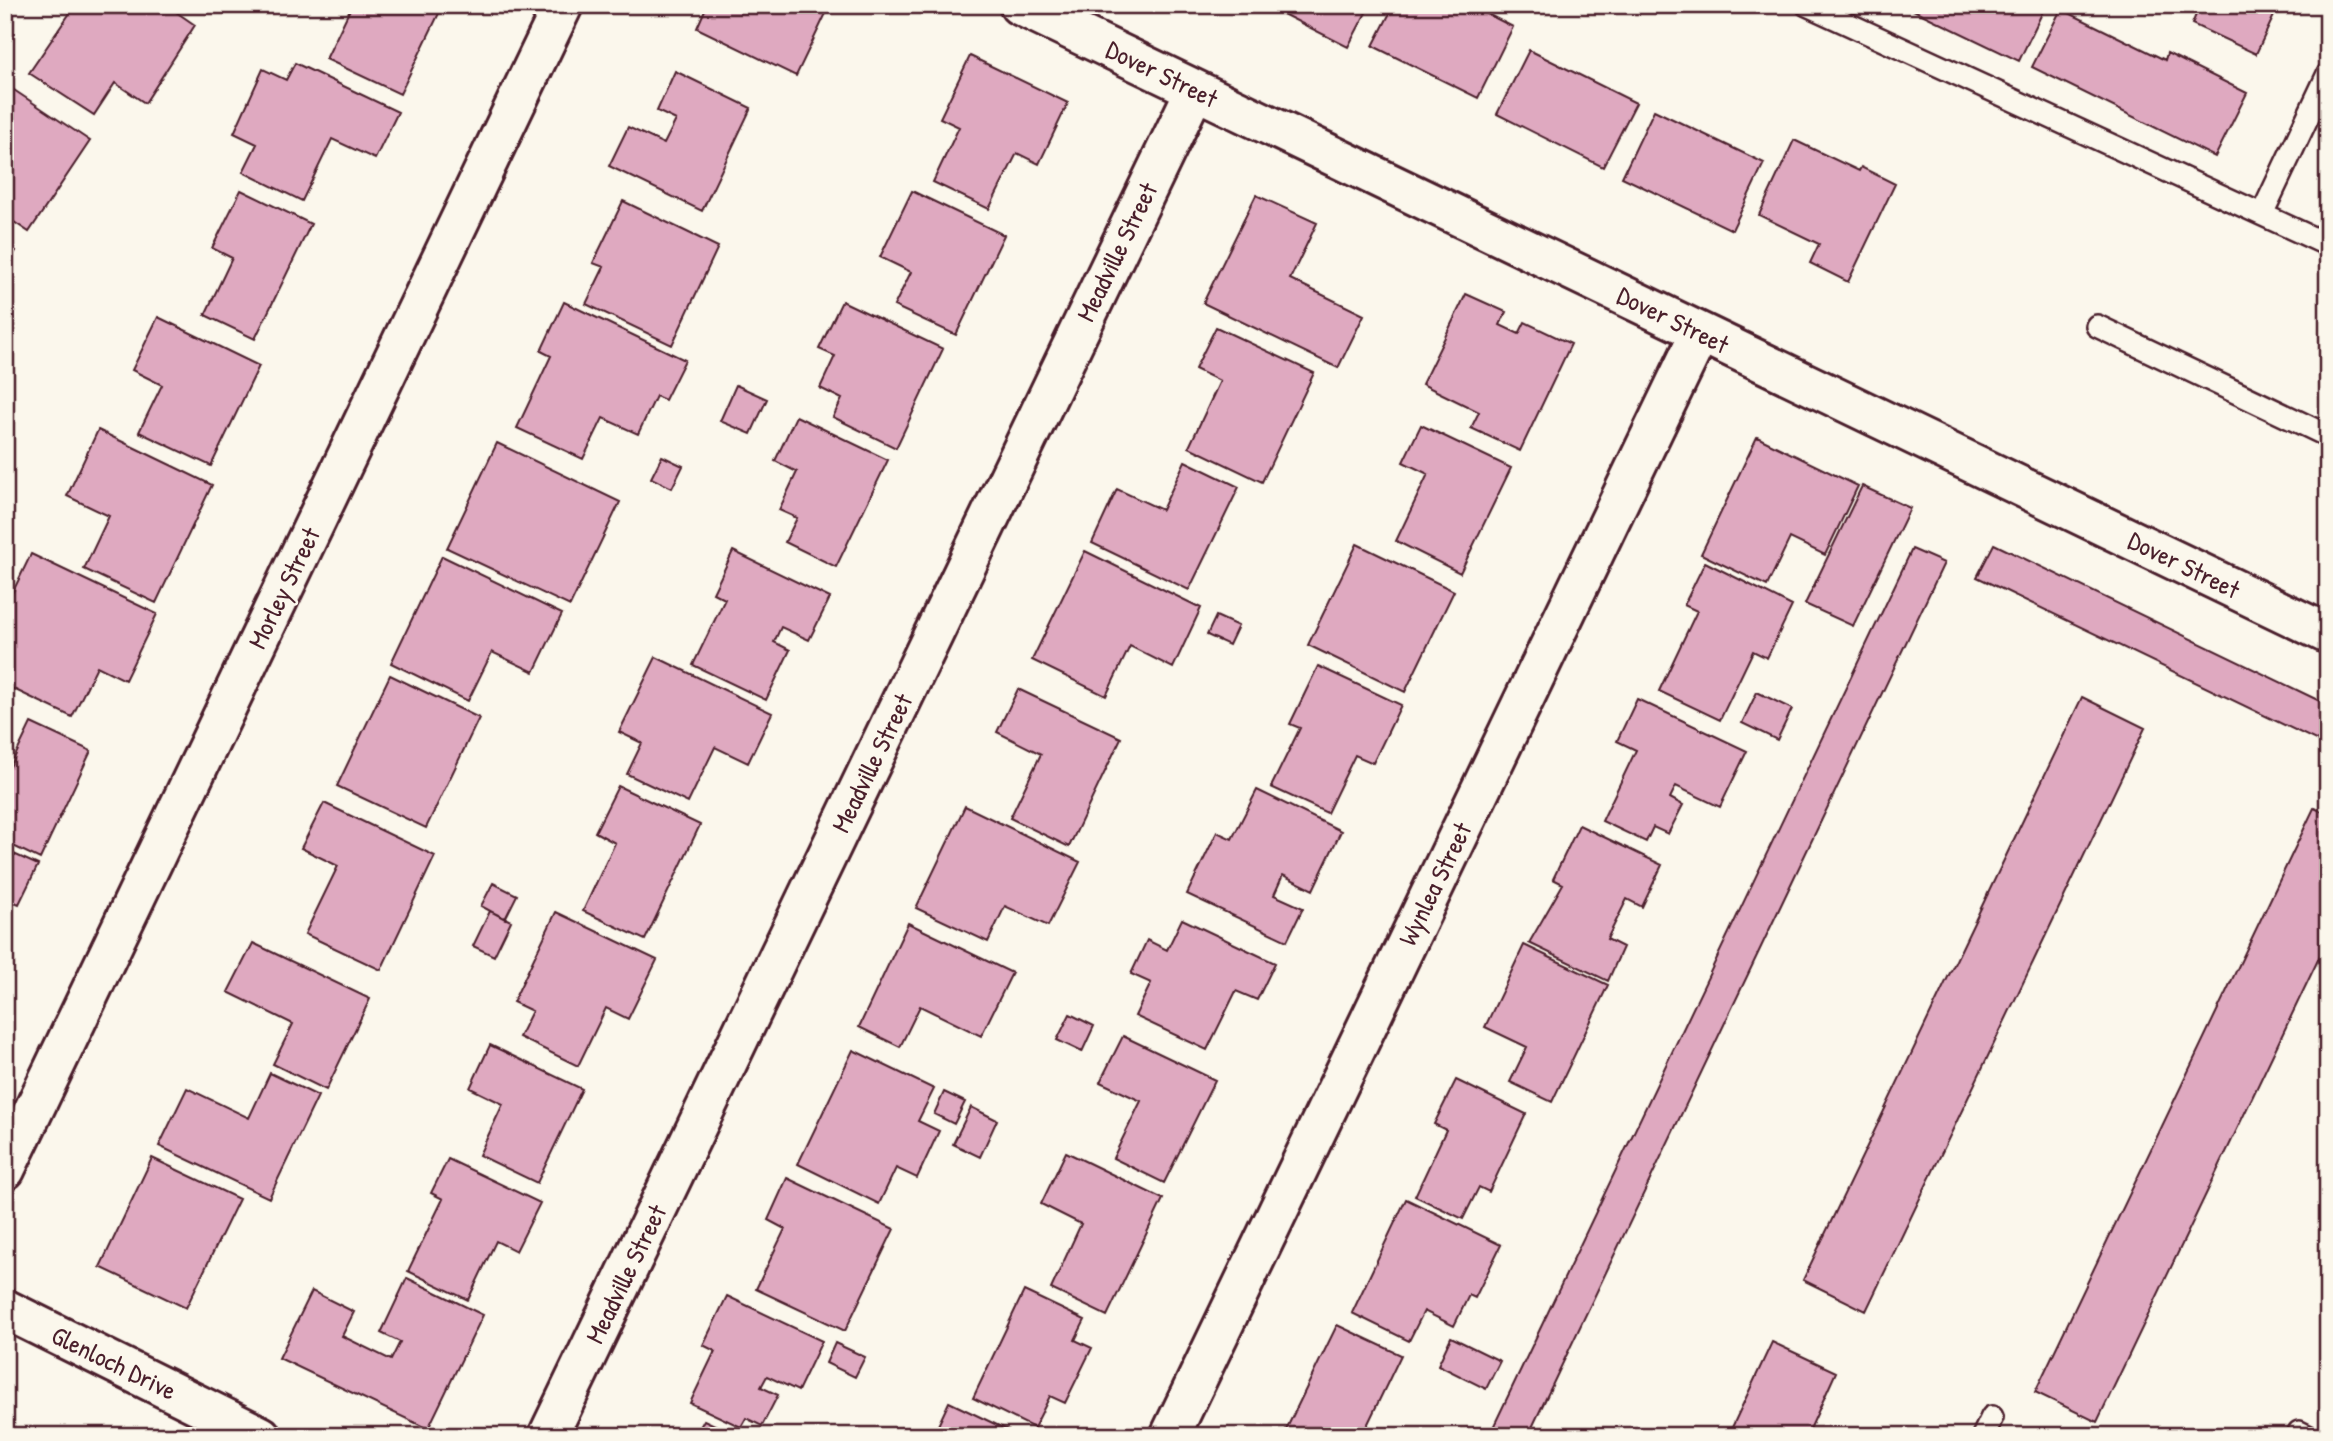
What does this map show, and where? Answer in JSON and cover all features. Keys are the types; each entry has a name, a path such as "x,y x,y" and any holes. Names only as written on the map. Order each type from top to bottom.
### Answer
{"street":[{"name":"Morley Street","path":"5,1170 563,5"},
{"name":"Dover Street","path":"1019,5 2328,634"},
{"name":"Meadville Street","path":"548,1436 1195,90"},
{"name":"Wynlea Street","path":"1170,1436 1700,333"},
{"name":"Glenloch Drive","path":"5,1309 261,1436"}],"lane":[{"path":"1807,5 2328,245"},
{"path":"2262,214 2328,74"},
{"path":"2097,326 2328,436"}],"building":[{"path":"65,5 166,5 195,25 145,103 115,83 94,115 29,73 72,10"},
{"path":"352,5 443,5 400,94 326,59"},
{"path":"707,5 830,5 796,76 697,28"},
{"path":"1280,5 1370,5 1348,47 1277,11"},
{"path":"1394,5 1470,5 1513,27 1478,98 1373,46"},
{"path":"1903,5 2046,5 2019,61"},
{"path":"2200,5 2279,5 2256,54 2192,24"},
{"path":"2061,9 2165,60 2167,53 2247,93 2215,157 2032,67"},
{"path":"1529,50 1636,103 1603,167 1497,114"},
{"path":"970,56 1068,103 1039,164 1017,153 989,209 933,182 959,127 940,118"},
{"path":"295,63 398,112 375,159 332,139 302,201 243,172 257,144 234,133 263,69 286,80"},
{"path":"675,71 751,108 702,211 609,166 628,127 664,144 676,120 657,111"},
{"path":"5,84 90,141 29,232 5,216"},
{"path":"1654,110 1764,163 1732,230 1622,177"},
{"path":"1794,140 1859,171 1861,167 1895,184 1848,282 1810,263 1819,244 1759,215"},
{"path":"241,190 311,224 255,339 205,315 232,258 212,248"},
{"path":"912,191 1004,235 956,335 894,306 911,272 880,257"},
{"path":"1256,195 1317,223 1290,279 1364,315 1338,368 1203,303"},
{"path":"623,201 718,247 672,345 586,304 604,267 593,263"},
{"path":"5,243 16,251 5,266"},
{"path":"1466,294 1506,312 1500,325 1519,334 1525,322 1571,344 1520,451 1471,428 1479,412 1422,384"},
{"path":"842,301 943,349 896,448 833,417 842,399 820,388 835,356 819,349"},
{"path":"564,302 685,360 665,400 656,396 638,434 603,418 583,459 517,428 551,356 541,351"},
{"path":"158,317 259,366 211,466 139,432 162,385 132,370"},
{"path":"1216,327 1314,373 1262,482 1189,447 1220,381 1195,369"},
{"path":"736,385 767,399 751,434 720,421"},
{"path":"796,416 888,460 836,567 785,542 797,518 779,510 797,472 775,461"},
{"path":"1421,425 1511,468 1460,573 1396,541 1428,474 1403,462"},
{"path":"98,430 212,485 156,603 84,569 109,516 67,496"},
{"path":"1757,437 1858,486 1825,555 1790,538 1767,586 1701,554"},
{"path":"497,443 620,502 570,606 447,548"},
{"path":"662,456 683,466 672,488 651,478"},
{"path":"1185,461 1239,487 1189,590 1092,543 1117,489 1162,510"},
{"path":"1862,486 1910,508 1853,626 1805,604"},
{"path":"1357,544 1454,591 1405,692 1308,645"},
{"path":"1994,544 2328,705 2328,746 1977,577"},
{"path":"1912,549 1944,563 1528,1436 1489,1436"},
{"path":"733,551 830,598 809,640 781,627 774,642 790,650 766,700 693,665 725,599 713,593"},
{"path":"1085,551 1201,608 1173,668 1130,646 1106,696 1032,660"},
{"path":"31,554 157,614 125,680 97,666 72,717 5,685 5,608"},
{"path":"442,556 562,614 534,672 492,652 468,701 391,663"},
{"path":"1705,562 1792,606 1767,658 1753,651 1720,720 1659,691 1697,611 1684,605"},
{"path":"1216,616 1238,626 1229,645 1207,635"},
{"path":"656,657 772,713 748,763 715,747 688,803 627,774 642,743 619,732"},
{"path":"1318,666 1401,705 1373,763 1355,755 1327,813 1271,787 1300,728 1290,724"},
{"path":"390,675 479,718 426,828 337,786"},
{"path":"1018,689 1121,738 1069,847 1010,818 1041,754 997,732"},
{"path":"1757,692 1792,709 1777,740 1742,723"},
{"path":"2082,697 2145,728 1866,1311 1803,1280"},
{"path":"1637,699 1747,751 1720,807 1676,786 1670,798 1683,805 1668,834 1653,827 1646,842 1602,821 1636,750 1617,741"},
{"path":"31,723 91,751 40,859 5,842 5,777"},
{"path":"618,786 700,825 645,940 583,911 615,843 595,832"},
{"path":"1257,790 1341,831 1313,890 1283,875 1274,895 1303,908 1287,941 1187,894 1217,832 1232,839"},
{"path":"324,803 435,856 381,970 305,934 338,866 301,848"},
{"path":"965,806 1080,862 1048,926 1005,906 988,942 916,908"},
{"path":"2314,808 2328,814 2328,939 2097,1422 2035,1392"},
{"path":"1579,825 1662,865 1642,907 1627,899 1607,939 1623,947 1608,981 1529,943 1563,884 1553,879"},
{"path":"5,850 38,865 19,904 12,901 5,914"},
{"path":"493,883 517,895 505,919 481,906"},
{"path":"490,911 511,921 494,956 473,946"},
{"path":"556,912 657,960 628,1019 606,1008 578,1066 519,1037 532,1011 513,1002"},
{"path":"1182,919 1275,963 1257,1000 1236,991 1207,1050 1135,1016 1151,983 1131,974 1147,940 1167,950"},
{"path":"908,923 1012,973 981,1036 920,1006 900,1047 859,1027"},
{"path":"253,943 370,999 326,1090 273,1064 293,1024 228,992"},
{"path":"1524,945 1608,985 1552,1102 1510,1082 1527,1047 1485,1027"},
{"path":"1070,1014 1094,1026 1082,1052 1057,1040"},
{"path":"1123,1036 1215,1080 1164,1183 1113,1158 1141,1101 1100,1082"},
{"path":"490,1045 582,1089 537,1183 479,1155 503,1104 470,1088"},
{"path":"853,1050 934,1089 918,1121 939,1131 917,1178 896,1168 879,1204 798,1164"},
{"path":"270,1073 318,1096 269,1198 159,1146 187,1088 249,1118"},
{"path":"1456,1080 1526,1114 1489,1192 1479,1187 1463,1219 1415,1196 1446,1130 1434,1124"},
{"path":"944,1092 965,1102 954,1124 934,1114"},
{"path":"971,1107 997,1120 980,1157 953,1144"},
{"path":"1066,1152 1163,1199 1107,1316 1051,1289 1081,1224 1041,1204"},
{"path":"152,1158 239,1199 186,1308 100,1267"},
{"path":"448,1159 540,1203 516,1251 496,1241 468,1300 408,1271 443,1199 431,1193"},
{"path":"787,1178 894,1229 845,1331 756,1289 785,1229 768,1220"},
{"path":"1406,1199 1501,1245 1475,1298 1469,1295 1454,1326 1424,1311 1409,1341 1352,1313"},
{"path":"407,1278 483,1315 428,1429 279,1358 312,1291 354,1312 342,1336 391,1360 400,1342 381,1333"},
{"path":"1024,1291 1085,1320 1075,1340 1092,1348 1065,1403 1050,1396 1034,1428 973,1398"},
{"path":"727,1296 822,1341 798,1391 767,1376 761,1387 778,1395 762,1426 746,1418 741,1427 690,1403 715,1351 703,1345"},
{"path":"1337,1325 1401,1355 1362,1436 1283,1436"},
{"path":"1451,1337 1500,1361 1486,1389 1438,1365"},
{"path":"1772,1342 1836,1372 1807,1436 1728,1436"},
{"path":"835,1343 865,1357 855,1377 826,1363"},
{"path":"949,1402 1020,1436 933,1436"},
{"path":"704,1420 734,1434 733,1436 695,1436"}]}
